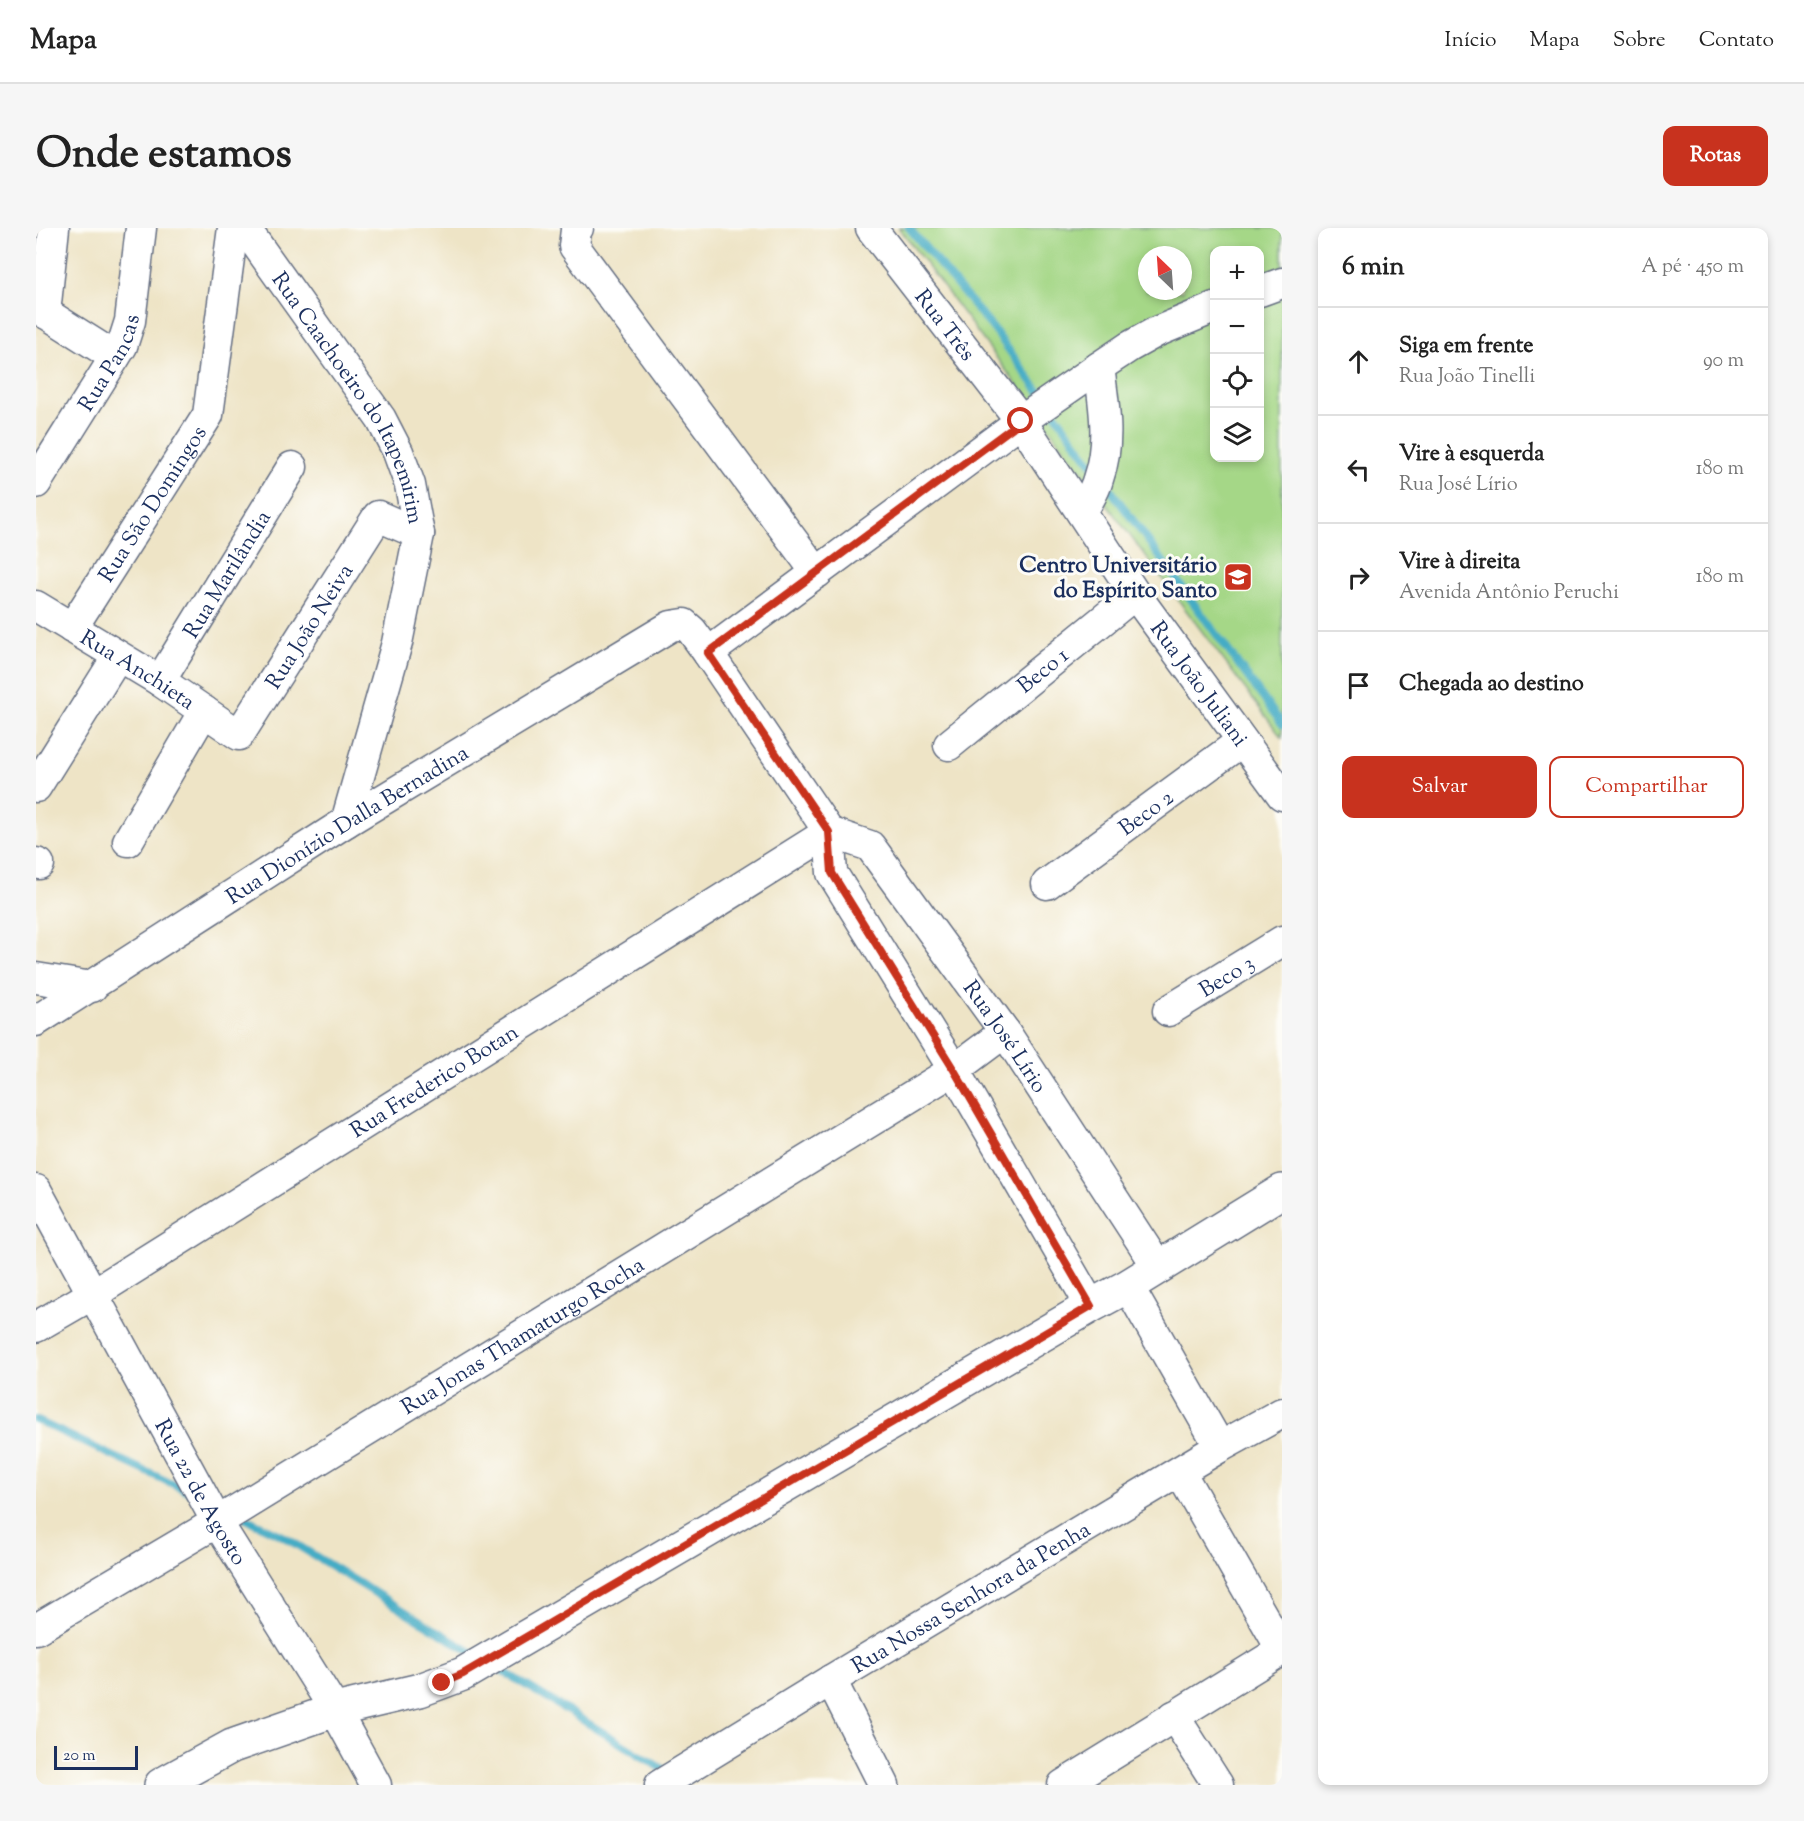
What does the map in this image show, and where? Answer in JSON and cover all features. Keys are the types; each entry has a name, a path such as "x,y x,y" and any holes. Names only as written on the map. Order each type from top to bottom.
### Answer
{"main road":[{"path":"161,1785 232,1746 335,1710 420,1690 463,1674 1128,1286 1282,1191"}],"street":[{"path":"54,228 40,310 115,357"},
{"name":"Rua Pancas","path":"36,483 122,346 130,321 141,228"},
{"name":"Rua São Domingos","path":"72,628 208,415 233,228"},
{"name":"Rua Caachoeiro do Itapemirim","path":"245,228 381,419 398,452 410,485 419,534 397,644 346,822"},
{"name":"Rua Três","path":"871,228 1021,421"},
{"path":"577,229 574,246 817,573"},
{"path":"1264,290 1282,283"},
{"path":"1091,1306 954,1070 832,873 829,832 708,653 1021,421 1099,367 1156,332 1210,310"},
{"path":"1082,513 1098,482 1106,446 1105,412 1099,367"},
{"name":"Rua João Juliani","path":"1021,421 1135,594 1282,795"},
{"name":"Rua Marilândia","path":"160,681 292,467"},
{"name":"Rua João Neiva","path":"239,735 378,516 419,534"},
{"name":"Beco 1","path":"949,745 1135,594"},
{"name":"Rua Anchieta","path":"36,606 160,681 239,735"},
{"name":"Rua Dionízio Dalla Bernadina","path":"36,1021 346,822 671,626 684,624 708,653"},
{"path":"36,787 118,656"},
{"path":"128,841 204,711"},
{"name":"Beco 2","path":"1047,884 1242,741"},
{"name":"Rua José Lírio","path":"829,832 870,846 1005,1032 1158,1267"},
{"name":"Rua Frederico Botan","path":"36,1327 93,1294 829,832"},
{"name":"Beco 3","path":"1168,1011 1282,941"},
{"path":"36,978 92,987"},
{"name":"Rua Jonas Thamaturgo Rocha","path":"36,1629 217,1522 954,1070 1005,1032"},
{"name":"Rua 22 de Agosto","path":"36,1190 217,1522 335,1710 376,1785"},
{"path":"1128,1286 1220,1447"},
{"name":"Rua Nossa Senhora da Penha","path":"660,1785 1220,1447 1282,1413"},
{"path":"1063,1785 1282,1650 1180,1472"},
{"path":"831,1680 884,1785"},
{"path":"1174,1716 1218,1785"}],"green space":[{"path":"899,228 1282,228 1282,738"}],"waterway":[{"path":"909,228 995,331 1094,467"},
{"path":"1105,482 1282,724"},
{"path":"36,1420 190,1492"},
{"path":"240,1516 281,1535 479,1657"},
{"path":"493,1665 669,1773"}],"place":[{"name":"Centro Universitário do Espírito Santo","path":"1238,577"}],"route":[{"path":"442,1683 463,1674 1091,1306 954,1070 832,873 829,832 708,653 1021,421"}]}
